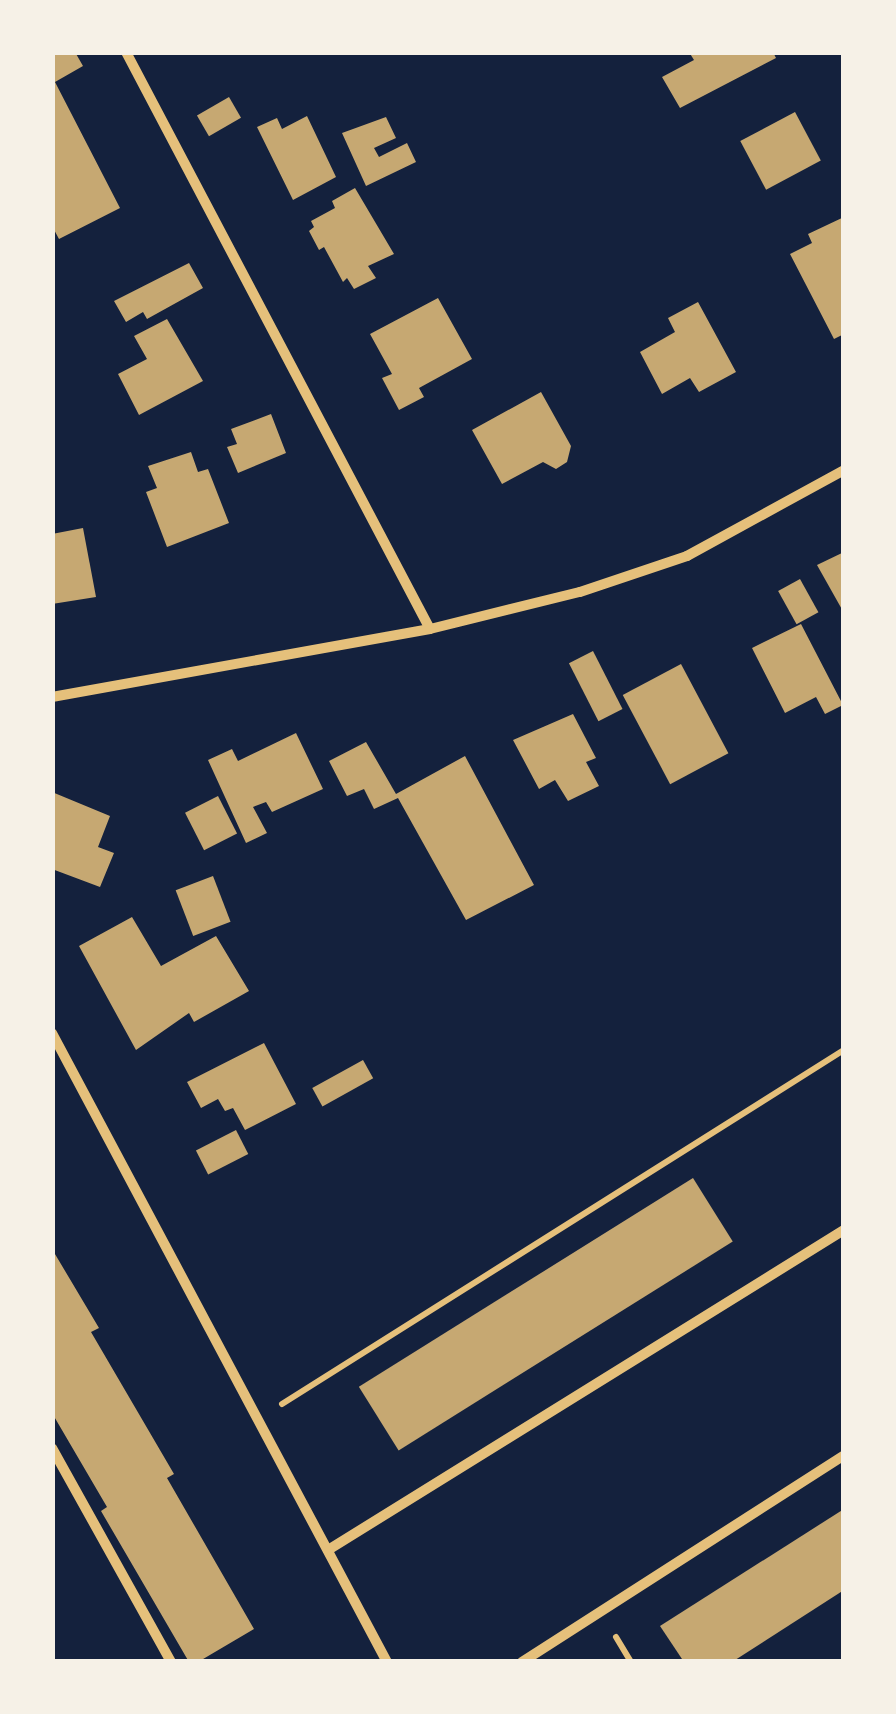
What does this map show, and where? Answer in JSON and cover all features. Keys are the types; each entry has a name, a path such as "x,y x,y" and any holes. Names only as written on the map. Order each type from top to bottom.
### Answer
{"street":[{"path":"126,52 430,629"},
{"path":"52,697 430,629 580,592 687,556 844,470"},
{"path":"52,1033 387,1662"},
{"path":"328,1550 844,1230"},
{"path":"52,1448 171,1662"},
{"path":"522,1662 844,1455"}],"path":[{"path":"260,1418 844,1050"}],"building":[{"path":"52,52 75,52 83,66 55,82 120,208 59,239 52,226"},
{"path":"689,52 773,52 776,58 680,108 662,77 694,60"},
{"path":"229,97 241,118 209,136 197,116"},
{"path":"795,112 821,161 766,190 740,141"},
{"path":"307,116 336,177 293,200 257,127 277,118 282,129"},
{"path":"386,117 396,138 374,148 379,157 407,143 416,162 366,186 342,133"},
{"path":"355,188 394,254 368,266 376,278 354,289 347,278 343,282 324,247 319,250 309,231 314,227 311,221 335,208 332,201"},
{"path":"844,217 844,334 834,339 790,254 812,243 808,234"},
{"path":"189,263 203,288 147,319 143,312 126,322 114,301"},
{"path":"438,298 472,359 419,388 424,397 399,410 382,378 392,374 370,334"},
{"path":"698,302 736,372 699,392 690,378 662,394 640,352 675,332 668,318"},
{"path":"167,319 203,381 139,415 118,374 147,359 134,336"},
{"path":"541,392 571,446 567,462 556,469 543,462 502,484 472,430"},
{"path":"271,414 286,453 238,473 227,447 237,444 231,429"},
{"path":"191,452 198,472 208,469 229,523 167,547 146,492 157,488 148,466"},
{"path":"83,528 96,597 52,604 52,534"},
{"path":"844,552 844,613 817,565"},
{"path":"800,579 818,612 797,624 778,591"},
{"path":"801,624 843,705 825,714 816,697 785,713 752,648"},
{"path":"593,651 623,709 598,721 569,663"},
{"path":"681,664 728,753 670,784 623,695"},
{"path":"573,714 596,758 586,762 599,786 568,801 555,780 539,789 513,740"},
{"path":"296,733 323,789 272,812 266,802 253,807 267,833 246,843 208,760 232,749 238,761"},
{"path":"366,742 396,794 465,756 534,885 466,920 398,798 374,809 364,789 347,796 329,761"},
{"path":"52,792 110,816 98,847 114,853 100,887 52,869"},
{"path":"218,796 237,833 204,850 185,813"},
{"path":"213,876 231,922 193,936 176,890"},
{"path":"132,917 161,966 216,936 249,991 194,1022 189,1013 136,1050 79,946"},
{"path":"264,1043 296,1104 245,1130 233,1108 225,1111 218,1099 201,1108 187,1082"},
{"path":"363,1060 373,1078 322,1106 312,1088"},
{"path":"236,1130 248,1154 208,1174 196,1150"},
{"path":"693,1178 733,1242 399,1450 359,1387"},
{"path":"52,1249 99,1328 91,1332 174,1474 167,1478 254,1629 198,1662 189,1662 101,1511 107,1507 52,1413"},
{"path":"844,1509 844,1590 732,1662 684,1662 660,1626"}]}
